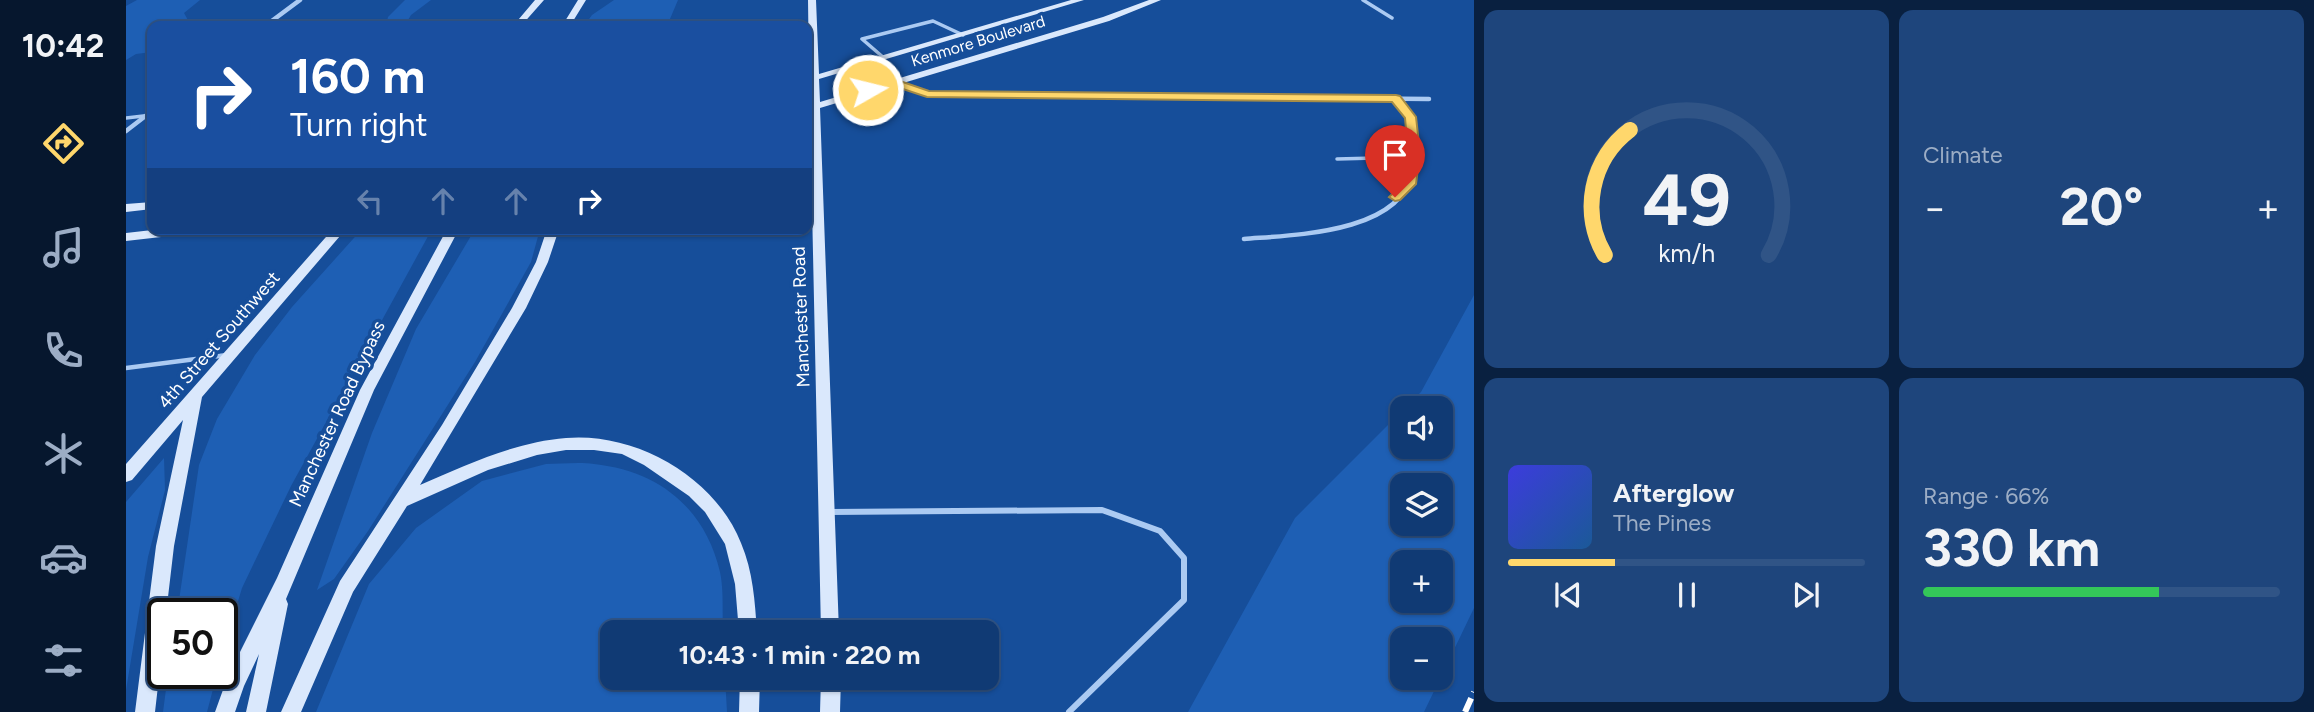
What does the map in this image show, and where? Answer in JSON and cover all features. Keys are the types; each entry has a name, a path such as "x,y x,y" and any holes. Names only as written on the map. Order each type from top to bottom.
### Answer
{"main road":[{"path":"521,21 540,0"},
{"path":"569,21 582,0"},
{"name":"Manchester Road","path":"811,21 812,0"},
{"name":"Kenmore Boulevard","path":"812,78 1080,0"},
{"name":"Kenmore Boulevard","path":"812,107 1106,19 1157,0"},
{"name":"Manchester Road","path":"812,140 823,319 830,620"},
{"path":"126,208 147,206"},
{"path":"126,237 147,235"},
{"name":"4th Street Southwest","path":"126,475 335,235"},
{"name":"Manchester Road Bypass","path":"225,712 367,390 450,235"},
{"path":"291,712 346,587 403,500 519,308 542,262 551,235"},
{"path":"145,712 165,546 195,396"},
{"path":"403,500 490,462 540,448 605,445 633,452 689,486 708,502 727,528 742,573 747,620"},
{"name":"Manchester Road Bypass","path":"256,712 284,583"},
{"path":"749,712 750,690"},
{"path":"830,712 831,690"}],"street":[{"path":"272,21 300,0"},
{"path":"894,82 927,94 1429,99"},
{"path":"126,131 147,116"}],"lane":[{"path":"1363,0 1392,18"},
{"path":"884,58 862,39 933,21 963,35"},
{"path":"1244,239 1340,229 1381,211 1409,184 1413,157 1411,117 1396,99"},
{"path":"126,117 147,114"},
{"path":"1336,159 1413,157"},
{"path":"126,368 231,354"},
{"path":"827,512 1102,510 1160,531 1185,558 1184,600 1069,712"}],"shaded area":[{"path":"137,0 200,0 184,13 188,21 147,21 147,53 136,54 126,60 126,6"},
{"path":"405,0 431,0 407,21 387,21"},
{"path":"614,0 678,0 669,21 588,21"},
{"path":"357,235 429,235 291,486 238,601 238,598 179,598 199,465 217,419 255,355 292,307"},
{"path":"471,235 538,235 531,262 475,362 368,531 334,579 317,590 372,433 416,329"},
{"path":"1474,295 1474,608 1453,652 1453,627 1390,627 1390,690 1435,690 1424,712 1188,712 1295,518 1390,423 1390,459 1453,459 1453,396 1417,396"},
{"path":"164,458 165,490 148,557 126,690 126,502"},
{"path":"546,464 594,464 639,475 676,497 691,512 713,549 720,572 723,620 600,620 600,690 726,690 727,712 316,712 369,584 416,528 482,481"},
{"path":"166,689 213,689 207,712 163,712"}],"railway":[{"path":"1465,712 1474,692"}],"route":[{"path":"868,90 894,82 927,94 1396,99 1411,117 1414,153 1409,184 1395,197"}]}
